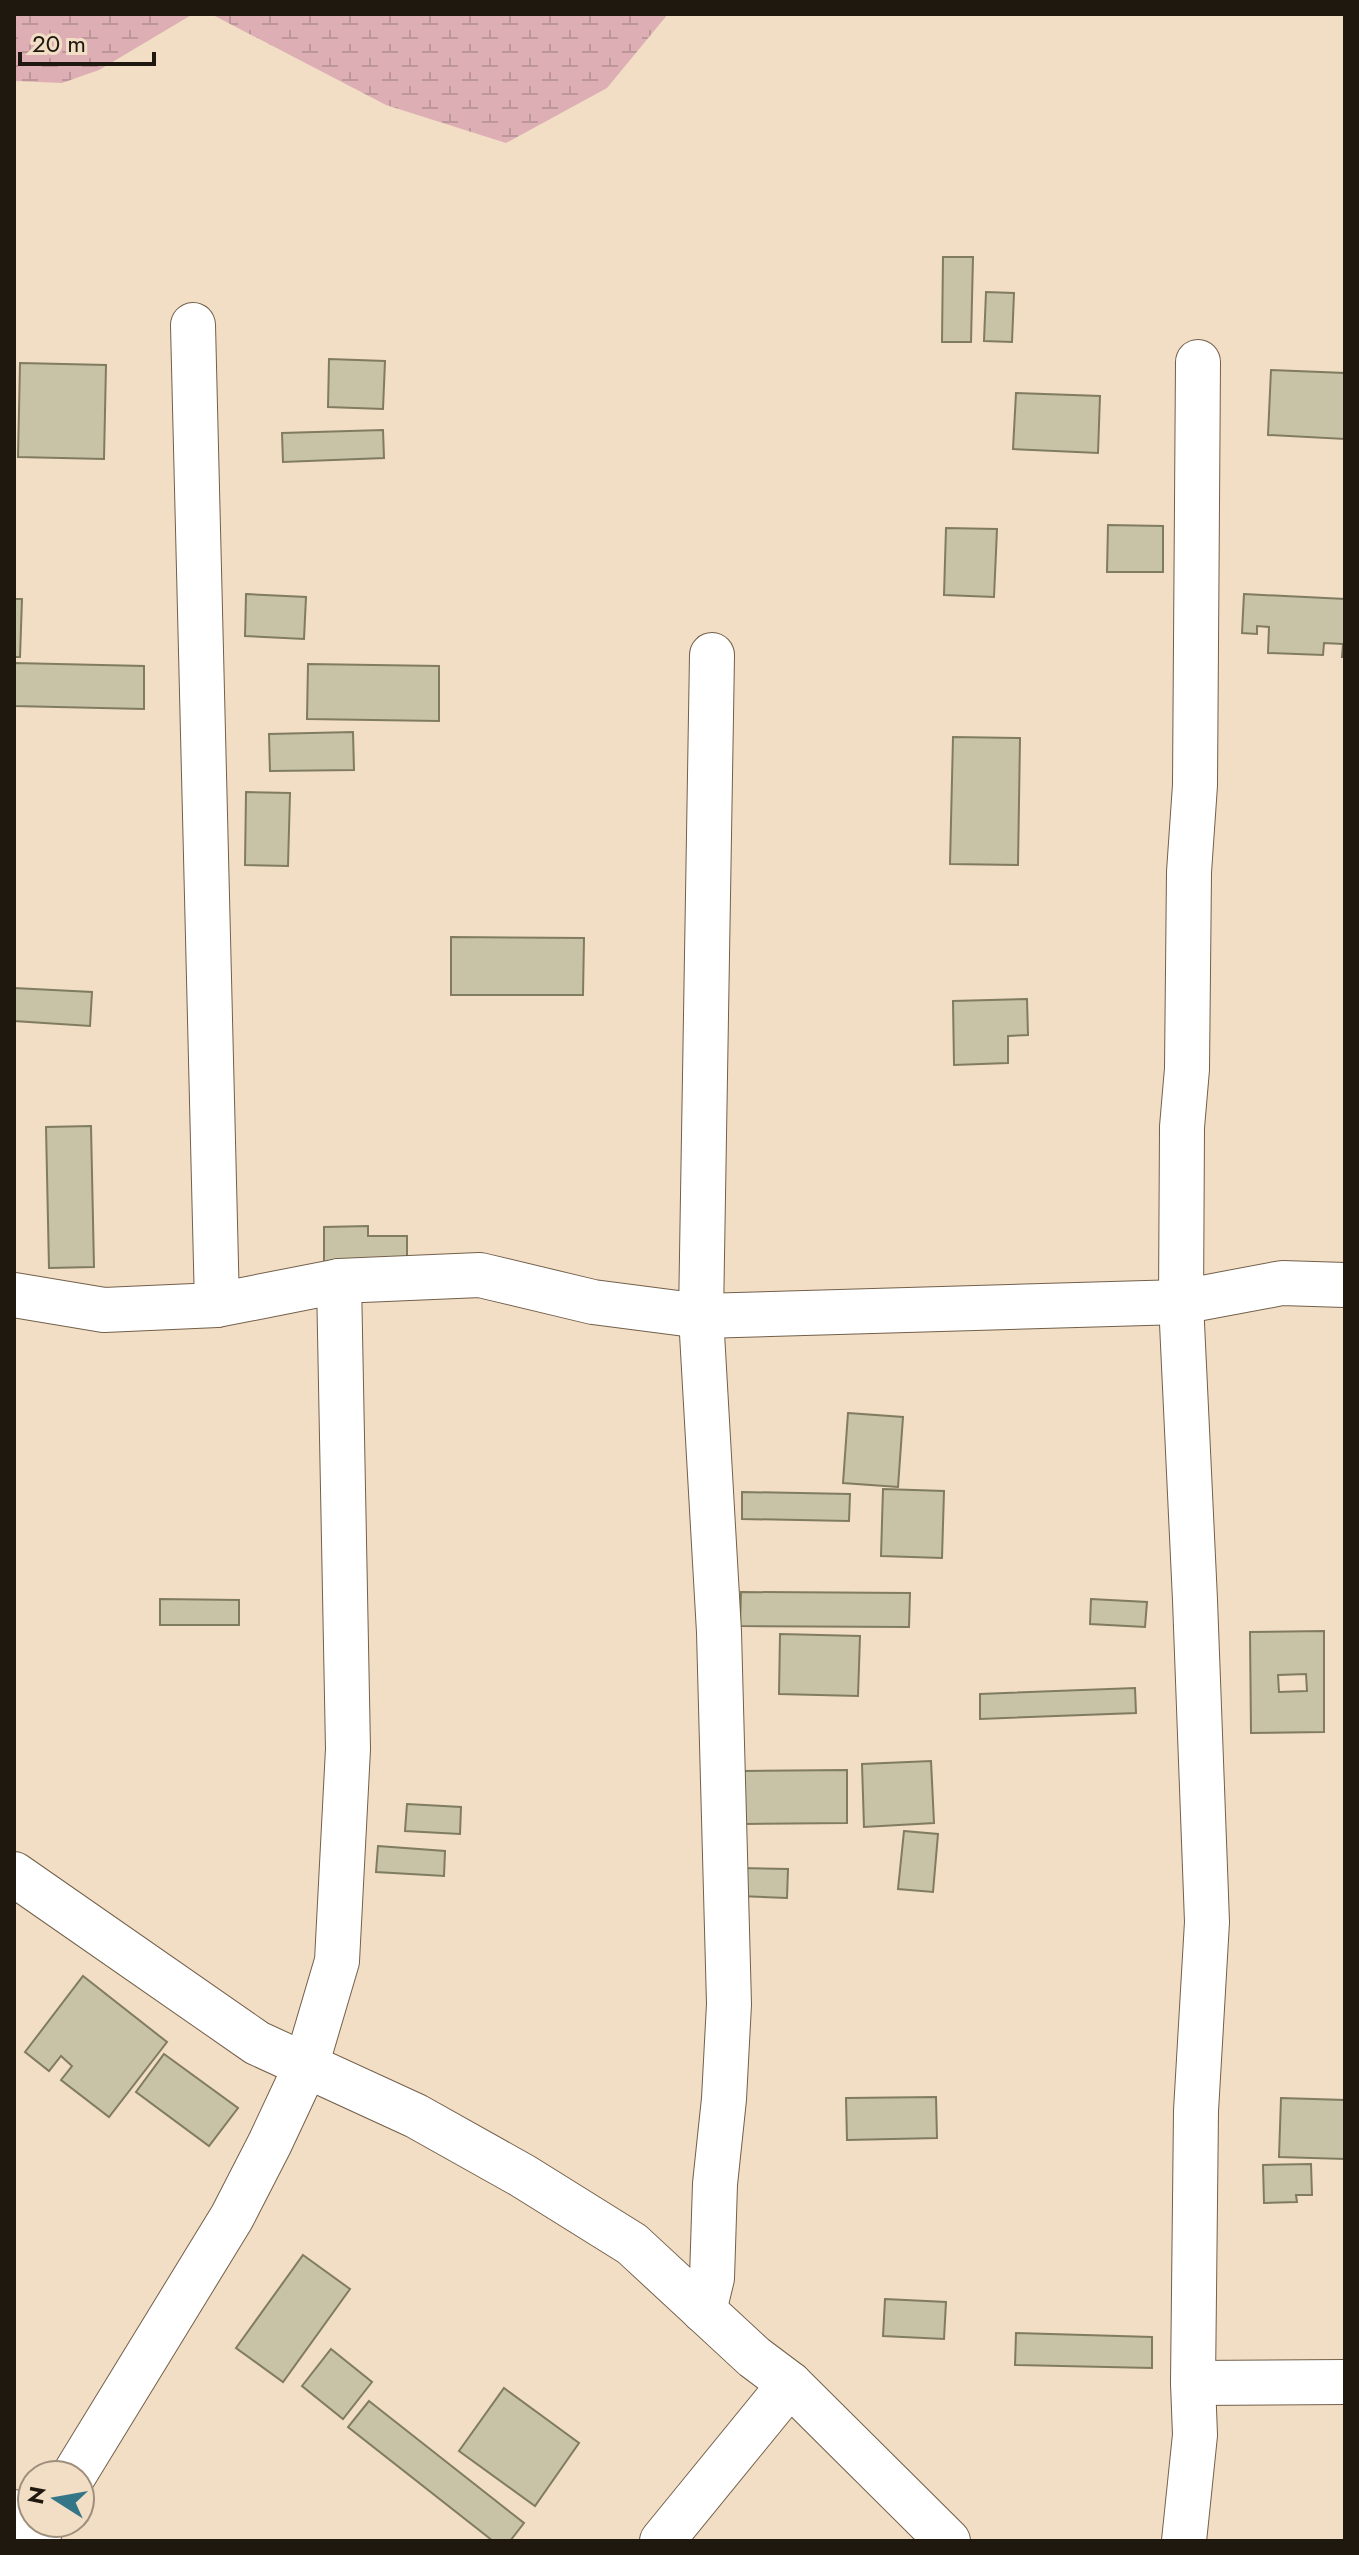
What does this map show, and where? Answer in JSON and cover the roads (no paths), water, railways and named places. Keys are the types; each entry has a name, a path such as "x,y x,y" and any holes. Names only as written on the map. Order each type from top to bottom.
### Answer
{"street":[{"path":"193,325 217,1305"},
{"path":"1184,2541 1195,2435 1196,2111 1207,1922 1181,1302 1182,1127 1187,1069 1189,872 1195,785 1198,362"},
{"path":"704,2311 712,2278 715,2184 729,2004 719,1632 701,1316 712,655"},
{"path":"14,1295 104,1310 217,1305 339,1281 480,1275 593,1302 701,1316 1181,1302 1282,1283 1345,1285"},
{"path":"84,2459 232,2217 306,2066 337,1961 348,1749 339,1281"},
{"path":"14,1874 257,2043 416,2116 523,2176 632,2244 754,2357 790,2384 948,2541"},
{"path":"1193,2383 1345,2382"},
{"path":"662,2541 790,2384"}]}
